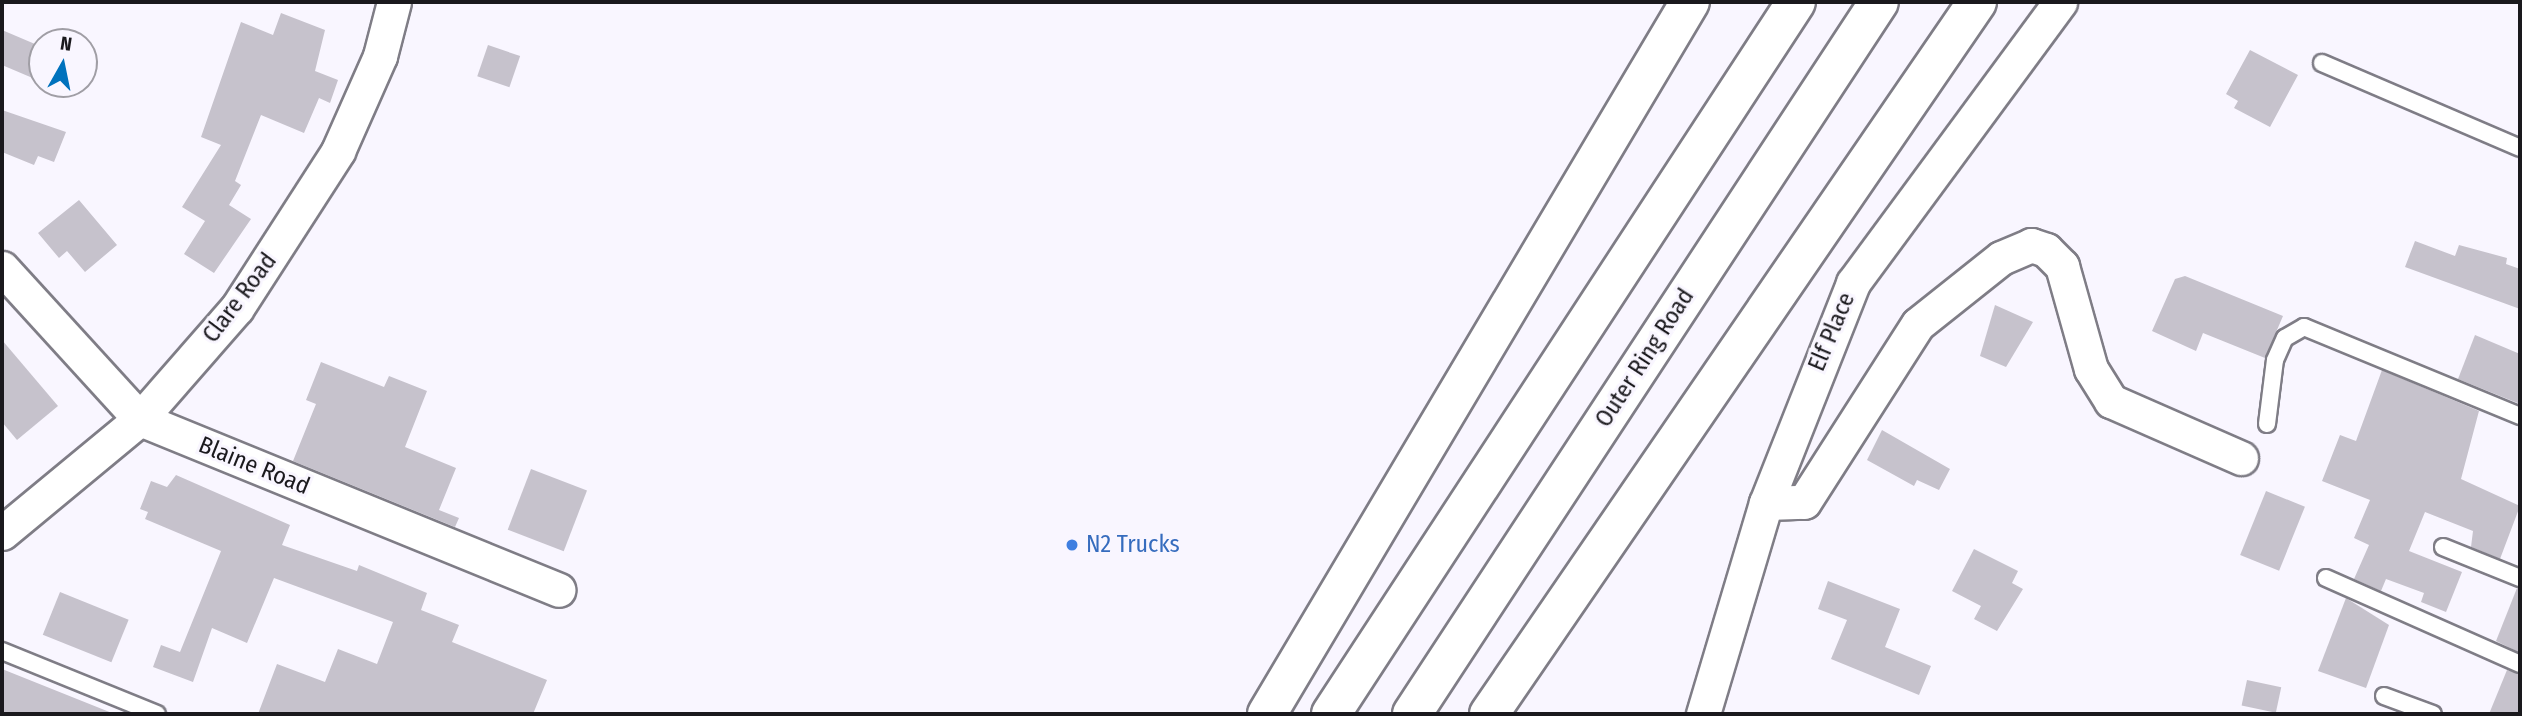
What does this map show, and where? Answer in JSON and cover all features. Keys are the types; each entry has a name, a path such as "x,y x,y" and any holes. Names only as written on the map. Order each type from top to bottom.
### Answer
{"highway":[{"path":"1267,714 1690,2"},
{"path":"1331,714 1796,2"},
{"name":"Outer Ring Road","path":"1412,714 1879,2"},
{"path":"1489,714 1977,2"}],"street":[{"name":"Clare Road","path":"2,533 141,419 237,308 290,231 338,151 380,56 394,2"},
{"name":"Elf Place","path":"1703,714 1766,503 1853,283 2060,2"},
{"path":"1766,503 1804,502 1918,324 2001,258 2031,245 2046,250 2062,266 2091,369 2111,401 2241,458"},
{"name":"Blaine Road","path":"2,268 141,419 558,590"}],"lane":[{"path":"2322,63 2520,148"},
{"path":"2267,424 2275,359 2286,338 2304,327 2520,416"},
{"path":"2444,547 2520,578"},
{"path":"2326,578 2520,664"},
{"path":"2,651 157,714"},
{"path":"2384,696 2434,714"}],"building":[{"path":"281,13 325,30 315,71 338,80 330,103 319,98 304,133 261,115 235,181 241,185 229,205 251,219 214,273 184,254 205,221 182,207 221,145 201,137 241,22 273,35"},
{"path":"2,30 28,41 28,76 2,65"},
{"path":"488,45 520,56 509,87 477,76"},
{"path":"2250,50 2298,75 2270,127 2234,108 2238,101 2226,94"},
{"path":"2,110 66,132 54,162 38,156 34,165 2,152"},
{"path":"79,200 117,245 85,272 67,251 59,258 38,233"},
{"path":"2415,241 2455,256 2459,245 2507,258 2506,264 2520,269 2520,309 2405,267"},
{"path":"2185,276 2283,316 2265,358 2203,333 2196,351 2152,331 2175,279"},
{"path":"1995,305 2033,322 2006,367 1980,356"},
{"path":"2475,335 2520,354 2520,404 2458,379"},
{"path":"2,340 58,406 17,440 2,422"},
{"path":"321,362 384,387 389,376 427,391 405,447 456,468 439,510 459,518 455,527 293,461 316,404 306,400"},
{"path":"2382,370 2479,411 2461,479 2520,506 2500,559 2471,547 2473,531 2425,512 2409,551 2462,572 2446,612 2421,602 2424,593 2386,579 2381,591 2354,579 2369,545 2354,538 2370,500 2322,481 2340,435 2356,441"},
{"path":"1882,430 1950,469 1939,490 1917,480 1914,486 1867,460"},
{"path":"531,469 587,491 564,551 508,530"},
{"path":"176,475 290,525 282,545 357,571 359,565 427,593 421,610 459,625 452,642 547,680 533,714 258,714 277,664 325,682 338,649 377,664 393,622 274,578 247,643 212,628 193,682 153,667 161,645 180,652 221,551 145,519 148,512 140,509 151,481 167,487"},
{"path":"2266,491 2305,507 2279,571 2240,555"},
{"path":"1974,549 2018,571 2012,583 2023,589 1997,631 1974,619 1981,606 1952,591"},
{"path":"1828,581 1900,609 1885,647 1931,666 1919,695 1831,659 1847,620 1818,609"},
{"path":"2517,588 2520,588 2520,653 2496,641"},
{"path":"60,592 129,620 111,662 43,635"},
{"path":"2346,598 2389,625 2366,688 2318,671"},
{"path":"2,669 112,713 112,714 2,714"},
{"path":"2507,670 2520,674 2520,714 2489,714"},
{"path":"2247,680 2281,687 2276,713 2242,705"}],"place":[{"name":"N2 Trucks","path":"1072,545"}]}
